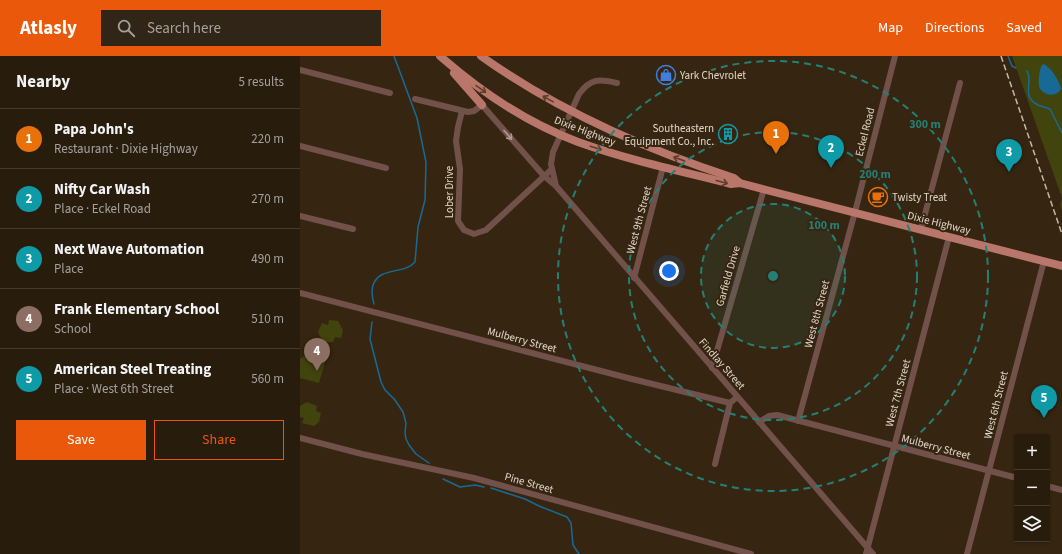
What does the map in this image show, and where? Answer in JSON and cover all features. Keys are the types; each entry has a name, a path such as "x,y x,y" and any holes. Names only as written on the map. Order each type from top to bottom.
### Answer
{"main road":[{"path":"439,56 482,105"},
{"name":"Dixie Highway","path":"439,56 465,78 497,101 532,121 598,149 731,184 740,183 764,189 1062,266"},
{"name":"Dixie Highway","path":"481,56 517,80 570,111 626,138 680,160 734,178 740,183"}],"street":[{"name":"Eckel Road","path":"855,212 895,56"},
{"path":"300,70 390,93"},
{"name":"Findlay Street","path":"556,186 552,169 553,152 570,111 579,94 590,83 596,80 618,83"},
{"path":"922,230 960,83"},
{"path":"415,99 462,111 472,112 482,105"},
{"name":"Findlay Street","path":"482,105 544,176 556,186 759,422 867,551 873,554"},
{"name":"Lober Drive","path":"462,111 456,141 460,169 458,221 464,230 474,234 486,230 552,169"},
{"path":"300,146 386,168"},
{"name":"West 9th Street","path":"634,278 663,167"},
{"name":"Garfield Drive","path":"712,368 764,189"},
{"name":"West 8th Street","path":"798,421 855,212"},
{"path":"300,216 353,229"},
{"name":"West 7th Street","path":"867,551 950,237"},
{"name":"West 6th Street","path":"967,554 1044,261"},
{"name":"Mulberry Street","path":"300,293 730,403"},
{"path":"715,464 730,403 737,397"},
{"name":"Mulberry Street","path":"759,422 773,415 1014,477"},
{"name":"Pine Street","path":"300,438 362,454 474,478 751,554"},
{"path":"1050,487 1062,490"}],"shaded area":[{"path":"1012,56 1062,56 1062,198"},
{"path":"1062,198 1062,211 1060,205"},
{"path":"329,320 338,321 343,330 341,338 335,337 333,342 326,342 322,340 318,332 322,323 328,325"},
{"path":"304,356 325,362 319,383 300,378 300,359"},
{"path":"307,402 317,406 316,411 321,413 319,422 314,426 302,423 304,418 300,417 300,406"}],"water":[{"path":"1044,64 1057,78 1061,89 1052,95 1046,94 1040,88 1039,74 1042,65"}],"waterway":[{"path":"374,304 372,290 376,279 381,275 405,268 415,262 418,227 425,200 426,162 417,118 394,56"},
{"path":"1008,56 1012,66 1016,68"},
{"path":"1027,71 1029,75 1028,93 1030,97 1038,105 1050,109 1062,133"},
{"path":"372,322 370,339 381,382 385,390 395,400 403,412 406,423 406,439 409,445 416,454 429,463"},
{"path":"443,479 460,487 475,485 484,487"},
{"path":"491,488 525,499 567,517 571,523 573,545 579,554"}],"railway":[{"path":"1001,56 1062,234"}],"place":[{"name":"Yark Chevrolet","path":"666,75"},
{"name":"Southeastern Equipment Co., Inc.","path":"728,134"},
{"name":"Papa John's","path":"776,154"},
{"name":"Nifty Car Wash","path":"831,168"},
{"name":"Next Wave Automation","path":"1009,172"},
{"name":"Twisty Treat","path":"878,197"},
{"name":"Frank Elementary School","path":"317,371"},
{"name":"American Steel Treating","path":"1044,418"}]}
